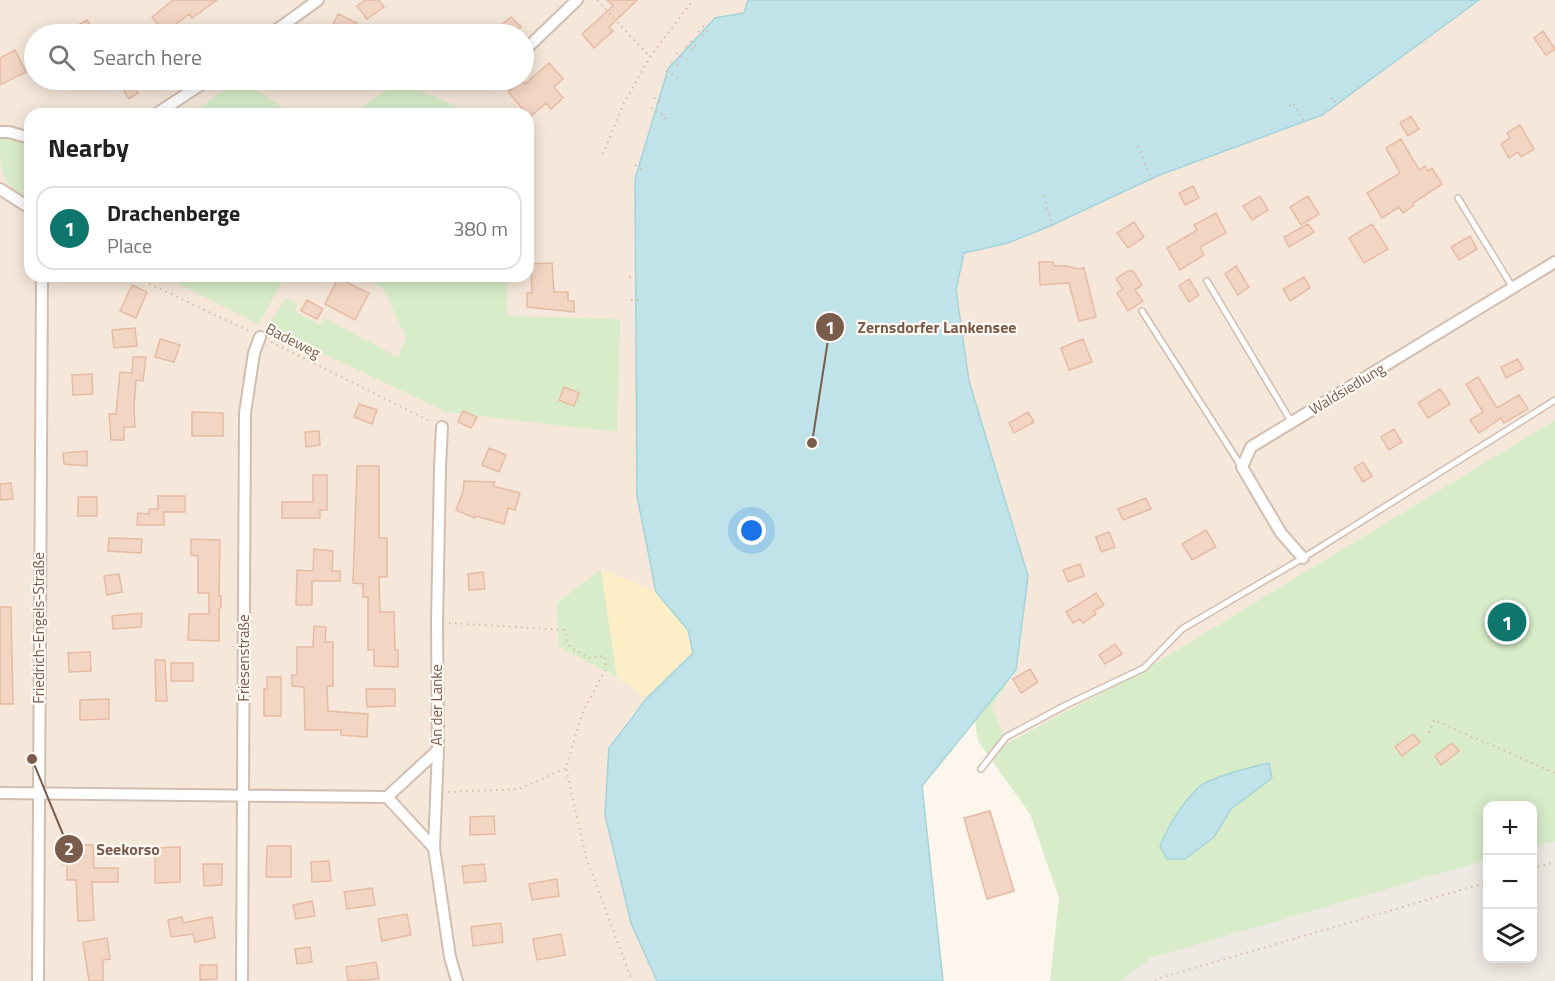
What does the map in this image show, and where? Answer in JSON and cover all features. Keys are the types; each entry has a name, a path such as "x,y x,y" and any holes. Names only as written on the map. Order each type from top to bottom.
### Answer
{"street":[{"path":"284,24 318,0"},
{"path":"534,41 577,0"},
{"path":"165,108 193,90"},
{"path":"0,132 24,136"},
{"path":"0,189 24,204"},
{"name":"Waldsiedlung","path":"1242,467 1251,447 1555,262"},
{"name":"Friedrich-Engels-Straße","path":"38,981 42,282"},
{"name":"Friesenstraße","path":"242,981 245,413 254,353 260,337"},
{"name":"An der Lanke","path":"442,427 437,623 438,750 434,848 450,957 457,981"},
{"path":"1242,467 1281,533 1303,558"},
{"path":"0,793 387,797 438,750"},
{"path":"387,797 434,848"}],"lane":[{"path":"1458,198 1513,288"},
{"path":"1207,281 1292,423"},
{"path":"1142,311 1242,467"},
{"path":"981,769 1006,737 1144,668 1182,629 1303,558 1555,400"}],"path":[{"path":"597,0 650,57"},
{"path":"603,153 624,103 650,57 693,0"},
{"path":"703,26 710,34"},
{"path":"698,31 704,36"},
{"path":"690,41 696,46"},
{"path":"686,46 693,50"},
{"path":"676,53 690,61"},
{"path":"672,62 678,66"},
{"path":"666,71 678,78"},
{"path":"654,98 663,103"},
{"path":"1331,99 1334,98 1336,107"},
{"path":"1289,106 1293,103 1305,123"},
{"path":"651,108 666,117 664,119"},
{"path":"1138,146 1152,180"},
{"path":"635,165 644,170"},
{"path":"1044,196 1052,226"},
{"path":"629,277 640,276"},
{"name":"Badeweg","path":"145,282 442,427"},
{"path":"631,300 643,300"},
{"path":"437,623 565,630 569,646 588,658 605,656 606,668 582,714 566,768 586,857 632,981"},
{"path":"1429,733 1434,720 1555,773"},
{"path":"436,792 519,789 566,768"},
{"path":"1537,868 1555,862"},
{"path":"1155,981 1483,883"}],"shaded area":[{"path":"0,0 748,0 744,13 635,179 637,496 693,653 632,715 609,748 605,815 631,923 657,981 0,981"},
{"path":"1479,0 1555,0 1555,420 1144,670 1006,743 992,707 1016,670 1028,576 969,381 956,290 964,253 1008,243 1157,176 1322,115"},
{"path":"1555,841 1555,981 1120,981 1151,958 1483,861 1483,963 1537,963 1537,846"}],"green space":[{"path":"224,90 256,90 284,108 199,108"},
{"path":"385,90 419,90 457,108 360,108"},
{"path":"0,137 24,141 24,195 7,181 0,158"},
{"path":"175,282 282,282 259,324"},
{"path":"371,282 507,282 507,316 620,319 617,432 447,412 267,327 286,298 298,304 295,311 320,325 324,318 398,357 406,338 383,288"},
{"path":"1555,420 1555,841 1537,846 1537,801 1483,801 1483,861 1151,958 1120,981 1050,981 1059,898 1030,814 978,741 975,722 1016,670 992,707 1007,743 1144,670","holes":["1269,763 1272,778 1231,810 1214,837 1185,859 1167,859 1160,845 1176,814 1199,787 1222,776"]},
{"path":"601,569 617,677 559,647 557,603"}],"sand":[{"path":"601,569 656,592 688,630 693,653 647,698 617,677"}],"water":[{"path":"748,0 1479,0 1322,115 1157,176 1008,243 964,253 956,290 969,381 1028,576 1016,670 922,786 943,981 657,981 631,923 605,815 609,748 647,698 693,653 688,630 656,592 637,496 635,179 668,69 715,18 744,13"},
{"path":"1269,763 1272,778 1231,809 1214,837 1185,859 1167,859 1160,846 1176,815 1199,787 1221,776"}],"building":[{"path":"173,0 217,0 192,18 189,14 176,24 158,24 152,17"},
{"path":"365,0 379,0 384,7 367,19 357,6"},
{"path":"607,0 637,0 609,27 613,31 594,48 582,34 613,6"},
{"path":"338,14 357,23 357,24 333,24"},
{"path":"511,17 518,24 503,24"},
{"path":"1543,31 1555,49 1546,55 1534,38"},
{"path":"15,50 24,68 24,73 0,85 0,58"},
{"path":"549,63 563,79 554,87 563,98 551,109 546,103 534,114 534,108 522,108 508,92 510,90 534,90 534,76"},
{"path":"123,90 136,90 138,93 129,99"},
{"path":"1411,116 1419,129 1408,136 1400,123"},
{"path":"1520,125 1534,149 1521,157 1518,152 1509,158 1501,144 1510,138 1507,133"},
{"path":"1401,139 1419,170 1425,166 1428,171 1432,168 1442,184 1413,203 1414,205 1403,213 1399,207 1382,218 1367,193 1400,173 1386,148"},
{"path":"1193,186 1199,198 1185,205 1179,193"},
{"path":"1260,196 1268,210 1252,220 1243,206"},
{"path":"1308,196 1319,214 1301,225 1290,207"},
{"path":"1216,213 1226,233 1200,247 1204,255 1180,270 1167,248 1197,230 1194,225"},
{"path":"1134,222 1144,237 1128,248 1117,233"},
{"path":"1308,224 1314,232 1289,247 1284,237"},
{"path":"1372,224 1388,249 1364,263 1349,238"},
{"path":"1470,236 1477,249 1459,260 1451,247"},
{"path":"1039,262 1053,262 1054,266 1084,268 1096,317 1079,321 1069,283 1040,285"},
{"path":"552,263 554,292 568,292 568,301 574,301 574,312 527,307 527,293 532,293 532,282 534,282 534,264"},
{"path":"1236,266 1249,287 1238,295 1225,274"},
{"path":"1128,271 1133,271 1142,285 1135,290 1143,301 1128,311 1117,293 1123,289 1116,279"},
{"path":"1304,277 1310,288 1290,301 1283,289"},
{"path":"1189,279 1199,295 1189,302 1179,286"},
{"path":"336,282 346,282 369,293 355,320 325,304"},
{"path":"132,285 147,292 136,318 120,311"},
{"path":"307,300 323,309 317,319 301,311"},
{"path":"135,328 137,346 114,348 112,330"},
{"path":"160,339 180,345 174,362 155,357"},
{"path":"1083,339 1092,362 1069,370 1061,348"},
{"path":"133,357 146,357 143,381 136,380 135,427 124,427 124,440 111,440 109,414 116,414 120,372 132,373"},
{"path":"1518,359 1523,369 1506,378 1501,367"},
{"path":"92,374 93,394 73,395 72,375"},
{"path":"1478,377 1497,408 1519,395 1528,409 1504,423 1501,418 1479,433 1470,420 1483,412 1466,384"},
{"path":"564,387 579,393 574,406 559,400"},
{"path":"1440,389 1450,404 1428,418 1418,403"},
{"path":"359,404 377,410 372,424 354,417"},
{"path":"463,411 477,417 471,428 458,422"},
{"path":"192,412 223,413 223,436 192,436"},
{"path":"1028,412 1034,422 1014,433 1009,423"},
{"path":"1394,429 1402,442 1389,450 1381,437"},
{"path":"319,431 320,445 306,447 305,432"},
{"path":"489,448 506,455 499,472 482,465"},
{"path":"87,451 87,466 64,464 63,453"},
{"path":"1363,462 1372,476 1363,482 1354,468"},
{"path":"357,466 379,466 379,538 387,538 387,577 379,577 380,612 394,612 398,667 374,666 374,650 368,650 368,597 363,597 363,584 353,583"},
{"path":"313,475 327,475 327,510 320,510 320,518 282,518 282,502 313,502"},
{"path":"464,481 495,482 493,486 520,493 515,510 508,508 504,524 476,516 475,518 456,510 463,492"},
{"path":"11,483 13,499 0,500 0,484"},
{"path":"158,496 185,496 185,512 164,512 164,525 137,525 138,513 149,514 149,509 158,509"},
{"path":"78,497 97,497 97,516 78,516"},
{"path":"1146,498 1151,509 1123,520 1118,509"},
{"path":"1206,530 1216,547 1192,560 1182,544"},
{"path":"1109,532 1115,547 1101,552 1096,537"},
{"path":"109,538 142,539 141,553 108,551"},
{"path":"191,539 220,540 219,641 188,640 189,614 209,614 209,593 198,593 198,556 191,555"},
{"path":"314,549 333,551 332,571 340,571 340,581 312,581 312,605 296,605 297,570 313,571"},
{"path":"1080,564 1084,576 1068,582 1063,570"},
{"path":"483,572 485,589 469,590 468,574"},
{"path":"119,574 122,592 107,595 104,576"},
{"path":"1096,593 1104,605 1094,611 1096,614 1083,623 1080,619 1073,623 1066,612"},
{"path":"0,607 11,607 13,704 0,704"},
{"path":"142,613 141,627 113,629 112,616"},
{"path":"314,626 326,627 325,642 333,642 333,686 327,686 328,711 368,714 367,737 341,735 341,730 305,730 304,687 292,686 292,675 297,675 297,647 313,647"},
{"path":"1115,644 1122,654 1105,664 1099,655"},
{"path":"90,652 91,671 69,672 68,653"},
{"path":"155,660 165,660 167,701 156,701"},
{"path":"171,663 193,663 193,681 171,681"},
{"path":"1030,669 1038,682 1021,693 1013,679"},
{"path":"267,677 281,677 281,716 264,716 264,689 267,689"},
{"path":"366,689 395,689 395,706 367,707"},
{"path":"109,699 109,719 80,720 80,700"},
{"path":"1413,734 1420,742 1402,756 1395,747"},
{"path":"1452,743 1459,751 1441,765 1435,756"},
{"path":"990,811 1014,891 987,899 964,818"},
{"path":"494,816 495,834 470,835 470,817"},
{"path":"66,845 93,845 94,868 118,868 118,882 92,882 94,920 78,921 76,880 67,880 67,864 63,864 63,851 67,851"},
{"path":"267,846 291,846 291,877 266,877"},
{"path":"180,847 180,882 155,883 155,848"},
{"path":"329,861 331,881 312,882 311,862"},
{"path":"203,864 222,864 222,885 204,886"},
{"path":"484,864 486,881 464,883 462,866"},
{"path":"557,879 559,896 532,900 529,884"},
{"path":"372,888 375,905 347,909 344,892"},
{"path":"312,901 315,916 296,919 293,905"},
{"path":"407,914 411,935 382,941 378,919"},
{"path":"182,917 183,923 212,917 215,938 195,942 193,934 171,937 168,920"},
{"path":"501,923 503,942 473,946 471,927"},
{"path":"561,934 565,955 537,960 533,939"},
{"path":"107,938 110,959 103,960 103,981 89,981 83,942"},
{"path":"310,947 312,962 297,964 295,949"},
{"path":"376,962 379,979 348,981 346,967"},
{"path":"200,965 217,965 217,979 200,980"}],"place":[{"name":"Zernsdorfer Lankensee","path":"812,443"},
{"name":"Drachenberge","path":"1507,622"},
{"name":"Seekorso","path":"32,759"}]}
